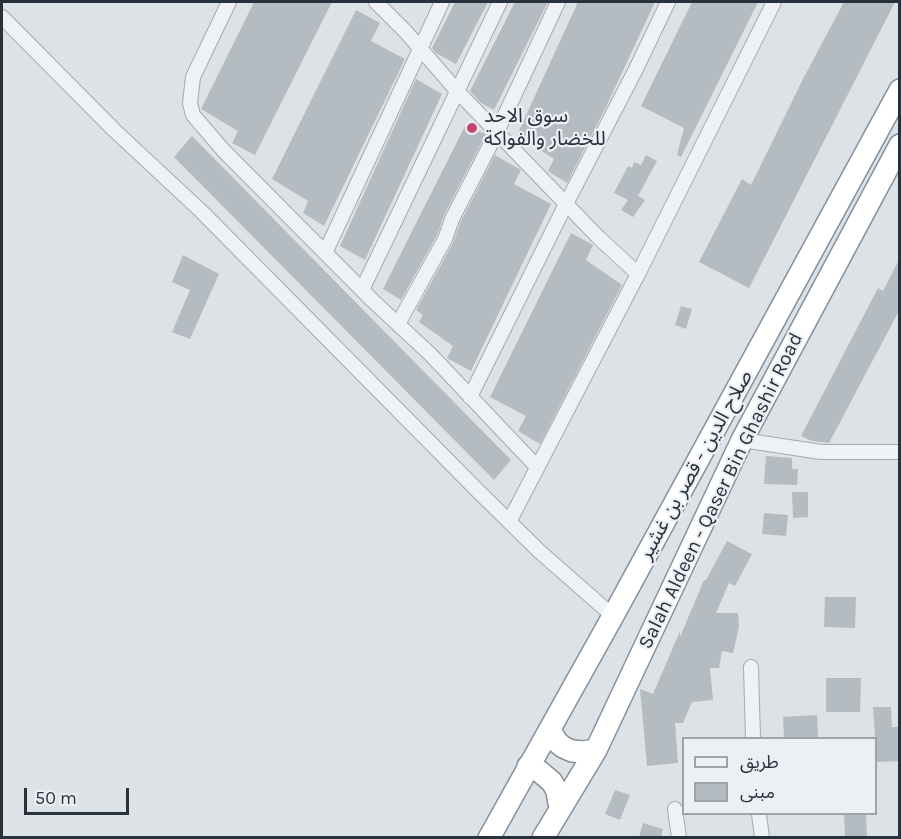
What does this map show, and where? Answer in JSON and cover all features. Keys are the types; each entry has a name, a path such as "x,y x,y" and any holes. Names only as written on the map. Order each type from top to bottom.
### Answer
{"highway":[{"name":"صلاح الدين - قصر بن غشير","path":"489,837 613,616 900,90"},
{"name":"Salah Aldeen - Qaser Bin Ghashir Road","path":"543,837 596,750 742,440 900,145"},
{"path":"550,730 562,747 583,752 596,750"},
{"path":"528,766 539,771 552,782 557,791 560,810"}],"street":[{"path":"229,2 193,77 190,103 192,116 537,467"},
{"path":"376,2 457,91 566,204 638,274"},
{"path":"325,253 442,2"},
{"path":"362,290 500,2"},
{"path":"398,324 445,239 452,219 497,132 558,2"},
{"path":"470,397 668,2"},
{"path":"509,522 638,274 774,2"},
{"path":"2,17 114,130 201,211 509,522 613,616"},
{"path":"742,440 821,452 900,452"},
{"path":"751,667 753,737"},
{"path":"675,808 679,837"},
{"path":"759,815 762,837"}],"building":[{"path":"254,2 332,2 255,155 232,143 238,131 201,109"},
{"path":"455,2 488,2 456,64 436,53 432,48"},
{"path":"515,2 548,2 494,110 481,103 470,91"},
{"path":"578,2 655,2 607,105 567,183 548,171 554,159 517,135"},
{"path":"692,2 758,2 681,157 677,155 684,128 641,106"},
{"path":"844,2 895,2 749,288 699,262 742,179 751,185"},
{"path":"356,10 380,23 371,41 405,59 324,226 303,213 308,201 272,179"},
{"path":"416,79 442,94 365,260 340,246"},
{"path":"465,126 486,134 444,215 437,235 401,300 383,289"},
{"path":"192,136 511,460 494,480 174,157"},
{"path":"495,155 521,170 514,184 551,204 471,371 447,358 453,346 419,322 423,315 416,310 453,243 460,223"},
{"path":"646,155 657,161 638,196 645,200 633,217 621,210 628,200 614,193 628,166 632,168 634,162 641,165"},
{"path":"571,233 593,245 586,260 622,285 540,444 518,431 526,416 490,397"},
{"path":"183,255 219,274 190,339 172,332 190,290 172,282"},
{"path":"900,258 900,309 829,443 812,441 801,436 878,288 883,291"},
{"path":"681,306 692,309 686,329 675,325"},
{"path":"766,456 792,458 792,469 798,469 797,485 764,484"},
{"path":"792,492 808,492 808,517 793,518"},
{"path":"764,513 788,515 786,536 762,534"},
{"path":"727,541 752,554 735,586 729,583 716,613 738,613 739,627 733,653 722,651 719,668 710,668 713,700 692,702 683,723 675,723 678,763 647,766 640,689 653,694 704,580"},
{"path":"825,597 856,597 855,628 824,627"},
{"path":"826,678 861,678 860,712 826,712"},
{"path":"873,707 891,707 892,727 900,727 900,761 877,762 877,737 875,737"},
{"path":"817,715 818,737 784,737 783,717"},
{"path":"615,790 630,795 620,820 605,814"},
{"path":"844,815 866,815 867,837 845,837"},
{"path":"643,823 663,829 661,837 639,837"}],"place":[{"name":"سوق الاحد للخضار والفواكة","path":"472,128"}]}
